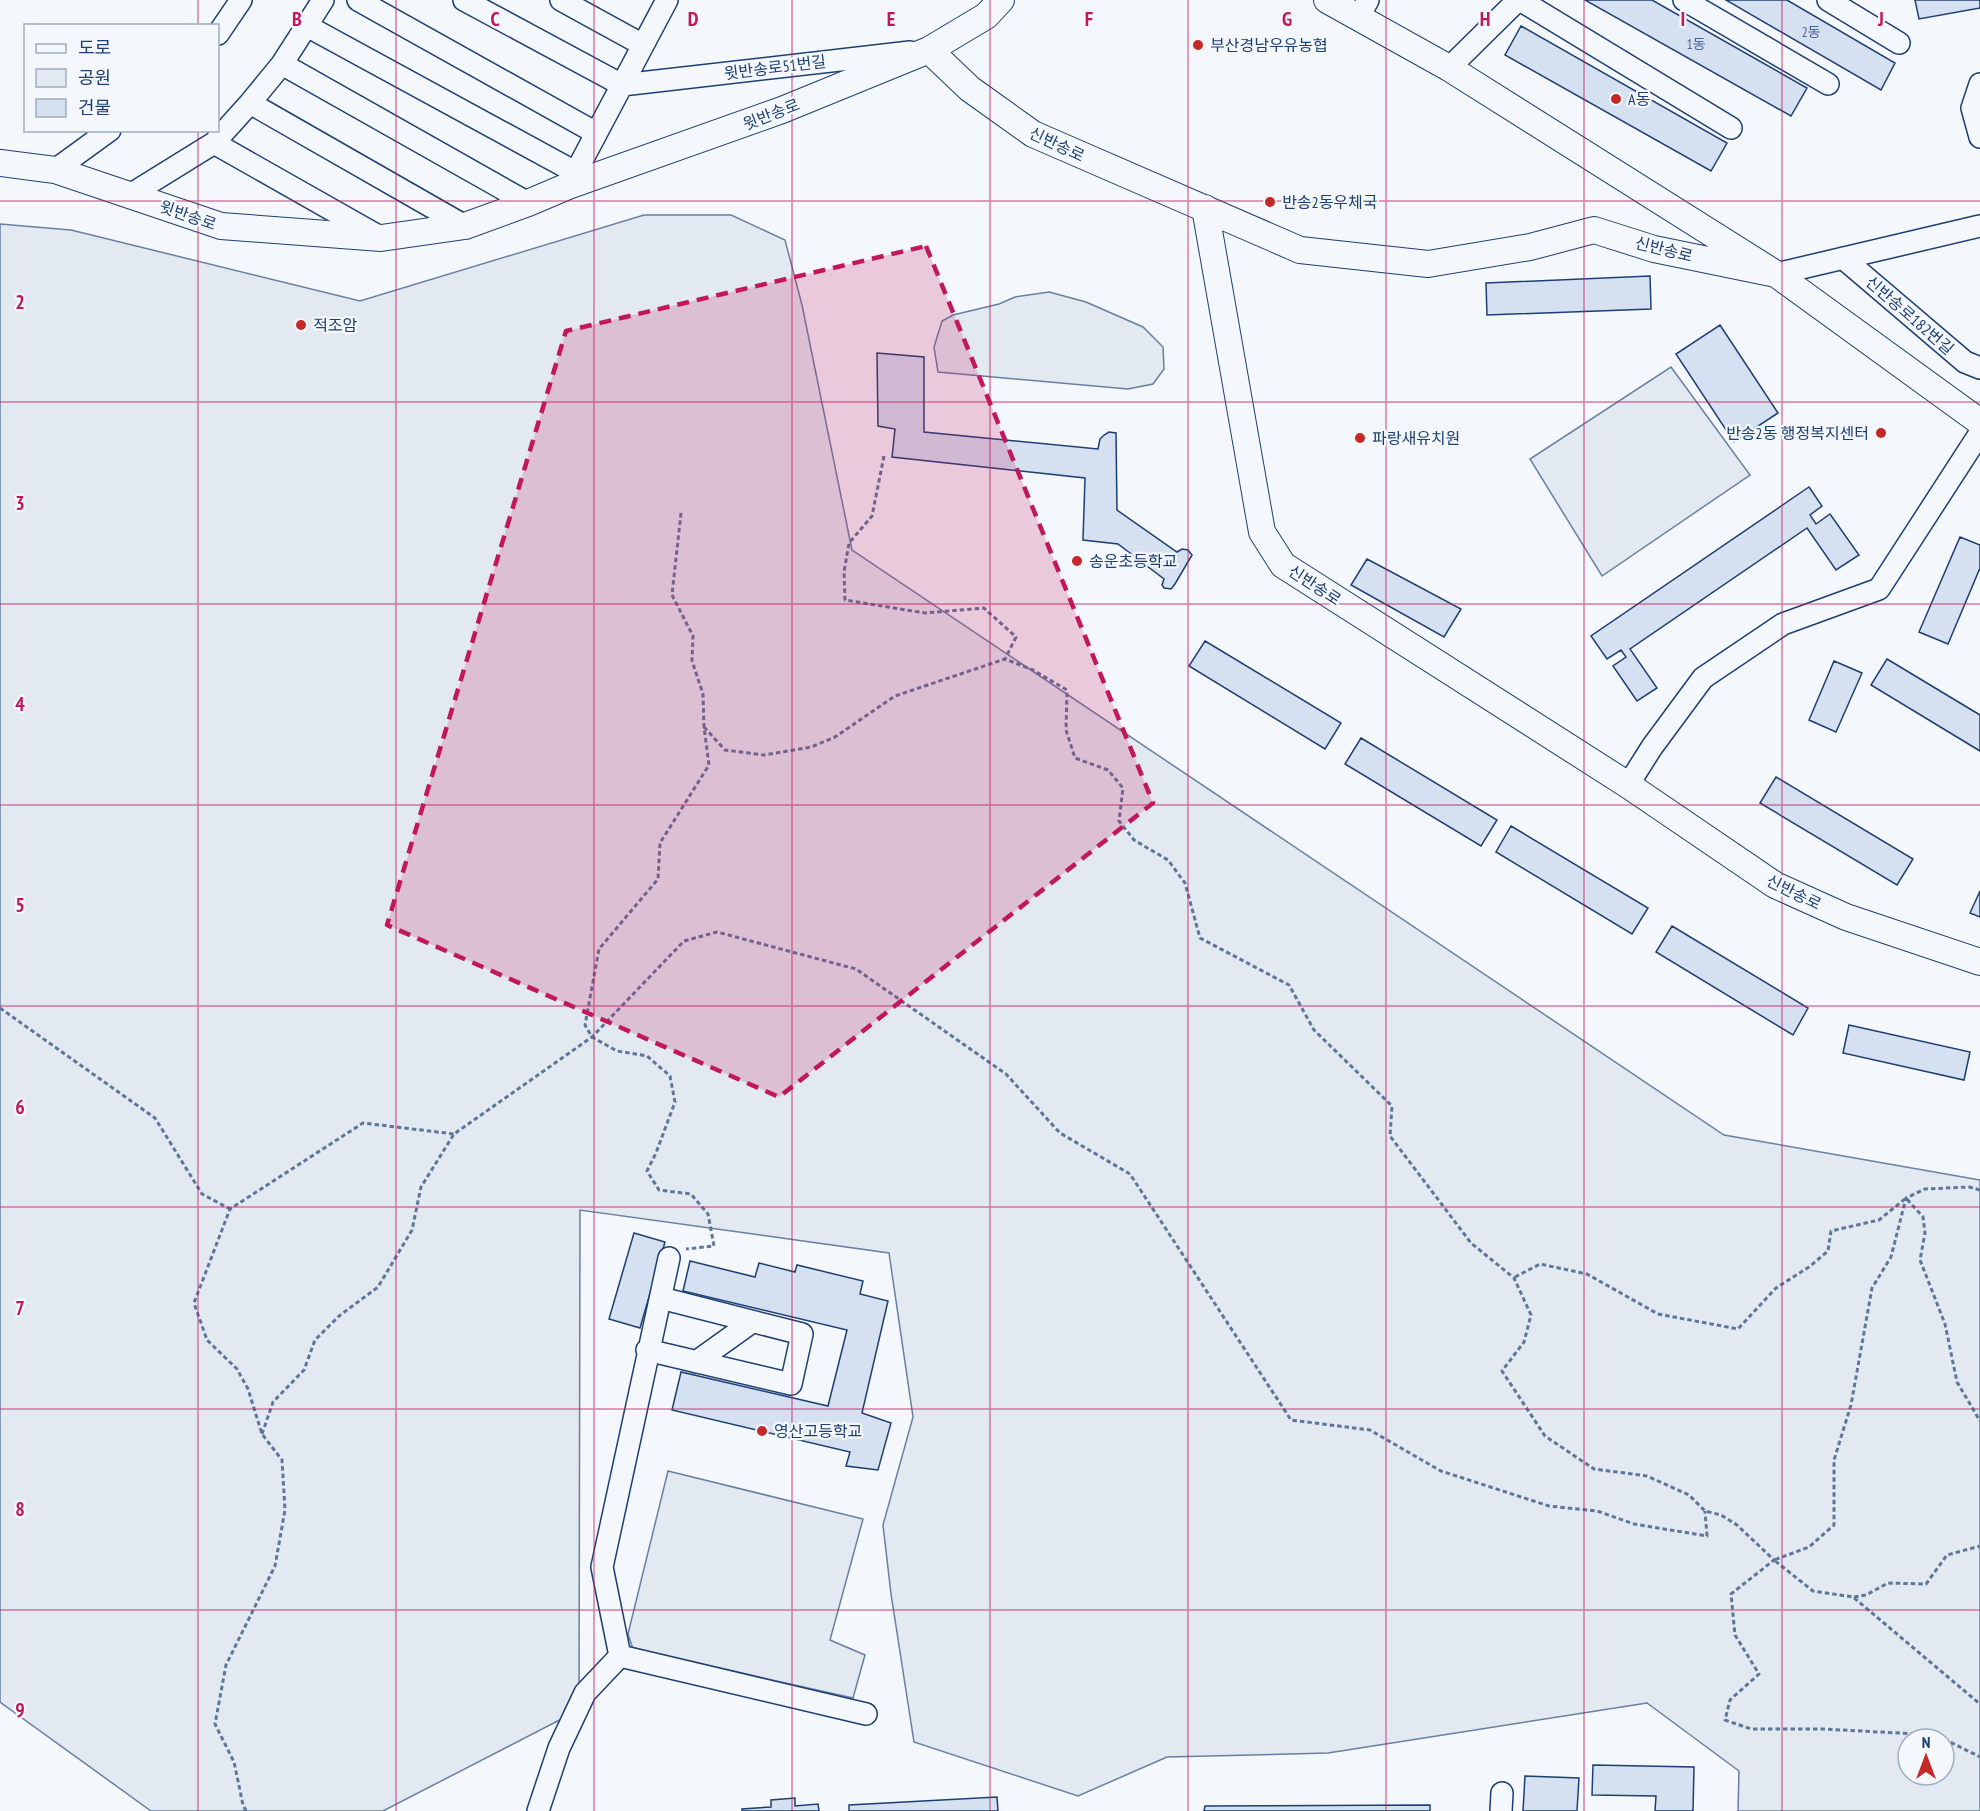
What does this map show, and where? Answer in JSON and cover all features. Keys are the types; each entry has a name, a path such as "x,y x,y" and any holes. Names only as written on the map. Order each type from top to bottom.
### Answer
{"main road":[{"name":"윗반송로","path":"0,163 55,170 221,226 381,238 465,226 528,203 572,179 782,110 929,50 986,16 1001,0"},
{"name":"신반송로","path":"1327,0 1364,9 1449,68 1776,274 1980,422"},
{"name":"신반송로","path":"929,50 970,89 1033,134 1300,250 1428,264 1530,248 1594,230 1654,249 1776,274"},
{"name":"신반송로","path":"1205,208 1262,532 1283,565 1628,785 1775,885 1846,917 1980,962"}],"street":[{"path":"219,33 241,0"},
{"path":"130,195 214,143 250,104 282,64 323,0"},
{"path":"358,0 596,133"},
{"path":"464,0 622,85"},
{"path":"561,0 643,45"},
{"path":"1449,68 1519,0 1731,128"},
{"path":"1684,0 1828,84"},
{"path":"1828,0 1899,43"},
{"path":"307,26 572,179 643,45 662,2"},
{"name":"윗반송로51번길","path":"622,85 929,50"},
{"path":"282,64 528,203"},
{"path":"1980,84 1972,108 1980,137"},
{"path":"250,104 465,226"},
{"path":"55,170 107,132"},
{"path":"214,143 381,238"},
{"name":"신반송로182번길","path":"1776,274 1980,226"},
{"name":"신반송로182번길","path":"1843,258 1965,362 1980,368"},
{"path":"1628,785 1652,747 1702,678 1783,624 1879,590 1980,433"},
{"path":"620,1656 602,1567 647,1350 669,1258"},
{"path":"647,1350 791,1384 802,1334 661,1298"},
{"path":"696,1362 752,1322"},
{"path":"620,1656 866,1714"},
{"path":"538,1811 560,1748 585,1693 620,1656"}],"path":[{"path":"885,456 872,516 849,543 844,573 845,600 925,613 984,608 1016,637 1005,659"},
{"path":"669,1258 685,1249 714,1246 708,1214 691,1194 659,1190 647,1171 675,1102 670,1076 647,1056 617,1051 592,1037 585,1025 599,949 658,879 660,843 709,765 703,694 692,661 693,636 672,595 681,513"},
{"path":"704,727 725,750 764,755 811,747 835,737 895,696 1005,659 1033,670 1067,690 1066,730 1075,758 1108,770 1123,788 1119,821 1134,840 1168,860 1185,883 1200,938 1289,985 1314,1030 1392,1106 1390,1136 1472,1243 1514,1278 1531,1315 1524,1342 1502,1371 1545,1436 1594,1469 1647,1476 1689,1495 1705,1511 1721,1515 1734,1522 1774,1560 1813,1591 1853,1597 1866,1595 1888,1583 1926,1584 1947,1555 1980,1546"},
{"path":"262,1434 273,1402 304,1371 315,1340 339,1316 378,1287 412,1230 421,1187 454,1134 592,1037 684,941 717,932 856,969 1006,1074 1060,1133 1130,1174 1291,1420 1370,1430 1441,1471 1549,1506 1597,1511 1634,1524 1707,1536 1705,1511"},
{"path":"0,1008 155,1118 201,1194 230,1209"},
{"path":"246,1811 234,1762 215,1724 226,1665 275,1566 285,1510 282,1460 262,1434 248,1389 237,1369 207,1340 194,1303 230,1209 363,1123 454,1134"},
{"path":"1514,1278 1540,1264 1587,1274 1658,1314 1738,1329 1776,1288 1809,1267 1828,1251 1831,1231 1879,1220 1906,1198 1925,1189 1968,1187 1980,1190"},
{"path":"1906,1198 1923,1217 1925,1233 1920,1260 1945,1324 1957,1382 1980,1421"},
{"path":"1896,1733 1823,1729 1751,1729 1725,1720 1730,1700 1759,1674 1735,1635 1731,1594 1774,1560 1809,1547 1834,1525 1834,1460 1851,1404 1872,1288 1891,1257 1906,1198"},
{"path":"1853,1597 1980,1704"},
{"path":"1956,1745 1980,1757"}],"highlighted area":[{"path":"926,246 1153,803 779,1097 387,925 566,331"}],"green space":[{"path":"644,215 731,215 785,240 802,305 852,550 1724,1135 1980,1180 1980,1811 1738,1811 1739,1771 1647,1703 1328,1753 1167,1757 1078,1796 914,1742 891,1594 883,1525 913,1417 889,1253 580,1210 579,1710 383,1811 151,1811 0,1702 0,224 71,230 360,301"},
{"path":"1049,292 1086,302 1143,327 1163,347 1164,369 1153,384 1128,389 938,372 934,347 942,321 953,315 999,304 1015,297"},
{"path":"1671,367 1750,475 1602,576 1530,459"},
{"path":"668,1471 863,1519 830,1640 865,1655 853,1698 633,1649 628,1634"}],"building":[{"path":"1585,0 1652,0 1807,88 1791,116"},
{"path":"1726,0 1787,0 1895,63 1881,90"},
{"path":"1915,0 1980,0 1980,8 1919,19"},
{"name":"A동","path":"1521,26 1727,143 1711,171 1505,55"},
{"path":"1650,276 1651,309 1487,315 1486,283"},
{"path":"1720,325 1778,413 1734,442 1676,354"},
{"path":"877,353 924,357 924,432 1098,449 1100,439 1104,435 1109,432 1116,433 1117,510 1177,552 1182,549 1188,550 1192,555 1175,584 1171,589 1164,588 1162,585 1164,579 1118,544 1083,540 1085,478 892,457 895,429 878,426"},
{"path":"1809,487 1822,506 1810,515 1816,524 1830,514 1859,555 1836,570 1807,528 1630,649 1657,688 1637,701 1613,666 1626,657 1621,650 1607,659 1591,636"},
{"path":"1960,537 1980,545 1980,568 1948,644 1919,632"},
{"path":"1367,559 1461,609 1444,637 1351,585"},
{"path":"1205,641 1341,723 1325,749 1189,666"},
{"path":"1887,659 1980,715 1980,751 1871,685"},
{"path":"1834,661 1862,673 1836,732 1809,720"},
{"path":"1361,738 1497,820 1481,846 1345,764"},
{"path":"1776,777 1913,859 1897,885 1760,803"},
{"path":"1511,826 1648,908 1632,934 1496,852"},
{"path":"1980,891 1980,917 1970,913"},
{"path":"1672,926 1808,1008 1793,1035 1656,952"},
{"path":"1849,1025 1970,1052 1964,1080 1843,1053"},
{"path":"634,1233 665,1242 640,1328 609,1319"},
{"name":"영산고등학교","path":"690,1261 755,1277 759,1263 795,1272 797,1265 863,1281 860,1294 888,1301 862,1413 891,1423 878,1470 846,1466 850,1452 672,1410 681,1372 828,1406 847,1330 683,1291"},
{"path":"1593,1765 1694,1767 1693,1811 1655,1811 1656,1796 1592,1795"},
{"path":"1525,1776 1579,1778 1577,1811 1523,1811"},
{"path":"997,1797 998,1811 849,1811 849,1805"},
{"path":"795,1798 795,1806 818,1804 819,1811 742,1811 742,1809 771,1807 771,1800"},
{"path":"1430,1805 1430,1811 1204,1811 1205,1806"}],"place":[{"name":"부산경남우유농협","path":"1198,45"},
{"name":"A동","path":"1616,99"},
{"name":"반송2동우체국","path":"1270,202"},
{"name":"적조암","path":"301,325"},
{"name":"반송2동 행정복지센터","path":"1881,433"},
{"name":"파랑새유치원","path":"1360,438"},
{"name":"송운초등학교","path":"1077,561"},
{"name":"영산고등학교","path":"762,1431"}]}
